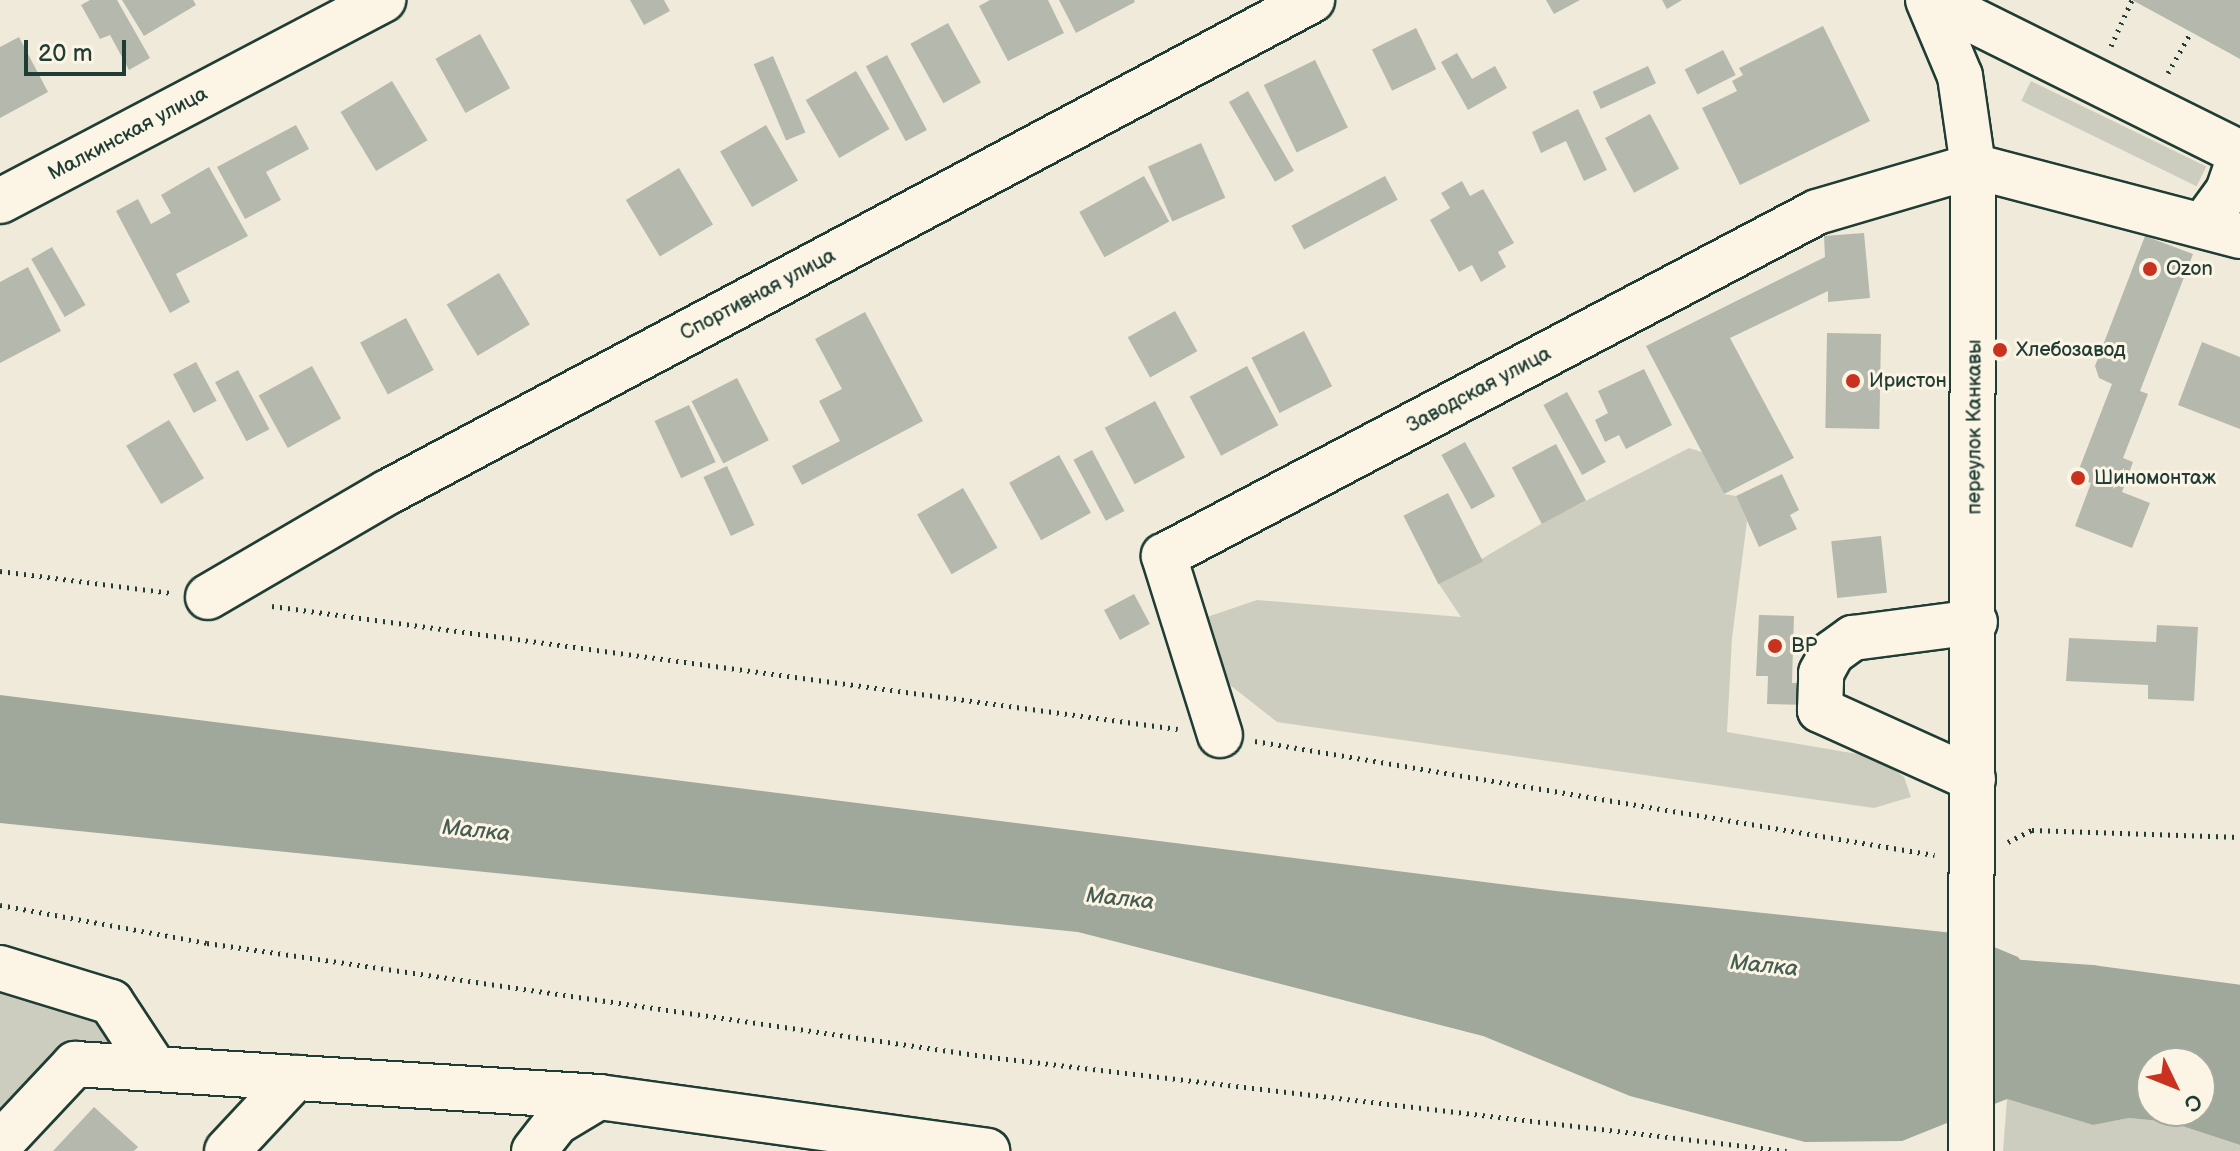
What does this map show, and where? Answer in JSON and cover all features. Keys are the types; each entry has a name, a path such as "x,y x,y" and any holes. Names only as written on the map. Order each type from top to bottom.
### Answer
{"street":[{"name":"Малкинская улица","path":"0,201 383,0"},
{"name":"Спортивная улица","path":"208,597 388,492 1312,0"},
{"path":"1930,0 2000,16 2240,155 2228,191 2222,230 1973,166"},
{"name":"переулок Канкавы","path":"1930,0 1960,76 1973,166 1975,622 1971,1151"},
{"name":"Заводская улица","path":"1220,735 1164,556 1817,212 1973,166"},
{"path":"1973,779 1820,710 1821,673 1832,653 1853,638 1975,622"},
{"path":"0,968 111,1002 155,1069"},
{"path":"0,1144 75,1064 599,1097 987,1151"},
{"path":"227,1151 295,1078"},
{"path":"534,1151 557,1122 599,1097"}],"path":[{"path":"2111,46 2132,0"},
{"path":"2168,73 2191,32"},
{"path":"0,571 1220,735 1597,802 1973,861 2032,830 2240,837"},
{"path":"0,905 207,943 990,1057 1786,1151"}],"shaded area":[{"path":"2031,81 2206,166 2197,186 2021,101"},
{"path":"1689,448 1702,452 1724,494 1736,496 1747,521 1732,638 1727,732 1875,757 1904,777 1911,797 1874,808 1277,722 1230,685 1207,617 1257,600 1461,617 1439,584 1541,524"},
{"path":"0,968 111,1002 155,1069 75,1064 0,1144"},
{"path":"2007,1099 2093,1125 2136,1119 2136,1127 2185,1127 2240,1145 2240,1151 2003,1151"}],"water":[{"path":"0,695 1556,891 1963,934 2018,957 2035,979 2061,996 2240,1016 2240,1145 2185,1127 2216,1127 2216,1047 2136,1047 2136,1119 2093,1125 2007,1099 1902,1141 1805,1142 1630,1096 1483,1036 1078,932 0,823"}],"building":[{"path":"90,0 117,0 150,58 129,70 110,35 100,39 81,5"},
{"path":"122,0 193,0 196,5 144,36"},
{"path":"630,0 664,0 670,11 644,25"},
{"path":"990,0 1048,0 1064,33 1008,61 979,6"},
{"path":"1059,0 1134,0 1135,2 1076,33"},
{"path":"1546,0 1580,0 1554,14"},
{"path":"1662,0 1682,0 1667,9"},
{"path":"2132,0 2240,0 2240,59 2191,32"},
{"path":"948,23 981,82 943,103 910,44"},
{"path":"1823,26 1870,121 1740,185 1702,108 1737,91 1732,81 1743,75 1739,68"},
{"path":"1416,28 1436,69 1392,91 1372,49"},
{"path":"480,34 510,88 465,113 435,59"},
{"path":"19,37 48,92 0,118 0,47"},
{"path":"1723,50 1736,75 1697,94 1685,70"},
{"path":"1457,53 1472,79 1495,66 1507,88 1468,110 1441,62"},
{"path":"887,55 927,130 906,141 866,66"},
{"path":"773,56 805,132 786,141 754,64"},
{"path":"1315,60 1348,127 1297,152 1264,85"},
{"path":"1648,66 1656,83 1601,109 1593,92"},
{"path":"856,71 890,129 839,158 806,100"},
{"path":"392,81 428,140 376,171 341,112"},
{"path":"1248,91 1294,171 1275,182 1229,102"},
{"path":"1578,109 1607,170 1584,181 1566,141 1541,153 1532,132"},
{"path":"1650,114 1679,169 1634,193 1605,138"},
{"path":"296,125 309,149 266,172 281,200 245,219 217,167"},
{"path":"766,125 798,180 752,207 720,152"},
{"path":"1201,143 1225,198 1172,221 1148,167"},
{"path":"209,167 248,236 176,274 190,302 170,313 116,211 138,199 151,224 171,213 161,195"},
{"path":"679,168 713,225 660,257 626,200"},
{"path":"1144,176 1169,221 1104,257 1079,212"},
{"path":"1385,176 1398,200 1304,250 1291,226"},
{"path":"1462,181 1470,196 1483,189 1514,243 1498,252 1506,267 1481,282 1472,265 1459,272 1430,220 1450,208 1441,193"},
{"path":"1864,233 1870,298 1828,302 1828,291 1730,338 1794,458 1724,494 1646,346 1825,257 1824,236"},
{"path":"2145,236 2193,254 2140,391 2148,394 2123,458 2133,462 2122,492 2150,503 2132,548 2075,526 2091,483 2076,477 2112,384 2099,378 2095,366"},
{"path":"52,247 86,305 65,317 31,259"},
{"path":"28,267 61,331 0,363 0,282"},
{"path":"499,273 530,324 478,356 447,304"},
{"path":"1175,311 1197,351 1150,377 1128,337"},
{"path":"865,312 923,421 802,485 792,466 840,441 819,401 842,389 815,339"},
{"path":"406,318 434,370 388,395 360,342"},
{"path":"1304,331 1332,386 1280,413 1251,358"},
{"name":"Иристон","path":"1827,333 1881,334 1879,429 1825,428"},
{"path":"2202,342 2240,357 2240,429 2178,405"},
{"path":"196,362 217,401 194,413 173,374"},
{"path":"312,366 341,418 288,448 259,396"},
{"path":"1247,366 1278,425 1221,456 1190,397"},
{"path":"1644,369 1672,425 1626,449 1619,435 1605,442 1595,420 1608,413 1598,391"},
{"path":"238,370 269,429 246,441 215,382"},
{"path":"737,378 769,440 723,464 692,401"},
{"path":"1567,392 1606,462 1582,475 1543,405"},
{"path":"1155,401 1185,458 1135,484 1105,428"},
{"path":"689,405 716,462 681,478 655,421"},
{"path":"169,420 204,478 161,504 126,446"},
{"path":"1465,442 1495,496 1471,509 1441,455"},
{"path":"1556,444 1586,501 1542,524 1512,467"},
{"path":"1092,450 1124,511 1106,521 1073,460"},
{"path":"1059,455 1091,513 1041,540 1009,483"},
{"path":"727,466 754,525 731,536 703,477"},
{"path":"1782,474 1799,510 1790,515 1797,529 1759,547 1736,496"},
{"path":"963,488 998,548 952,574 917,514"},
{"path":"1448,493 1483,562 1438,584 1403,516"},
{"path":"1881,536 1887,593 1837,598 1831,541"},
{"path":"1134,594 1150,624 1120,640 1104,610"},
{"name":"BP","path":"1759,615 1794,616 1792,683 1804,683 1805,705 1767,704 1768,676 1756,676"},
{"path":"2157,625 2198,627 2194,701 2148,699 2148,685 2066,681 2069,638 2156,642"},
{"path":"94,1107 138,1147 134,1151 53,1151"}],"waterway":[{"name":"Малка","path":"1979,988 2090,996 2240,1016"}],"place":[{"name":"Ozon","path":"2150,269"},
{"name":"Хлебозавод","path":"2000,350"},
{"name":"Иристон","path":"1853,381"},
{"name":"Шиномонтаж","path":"2078,478"},
{"name":"BP","path":"1775,646"}]}
